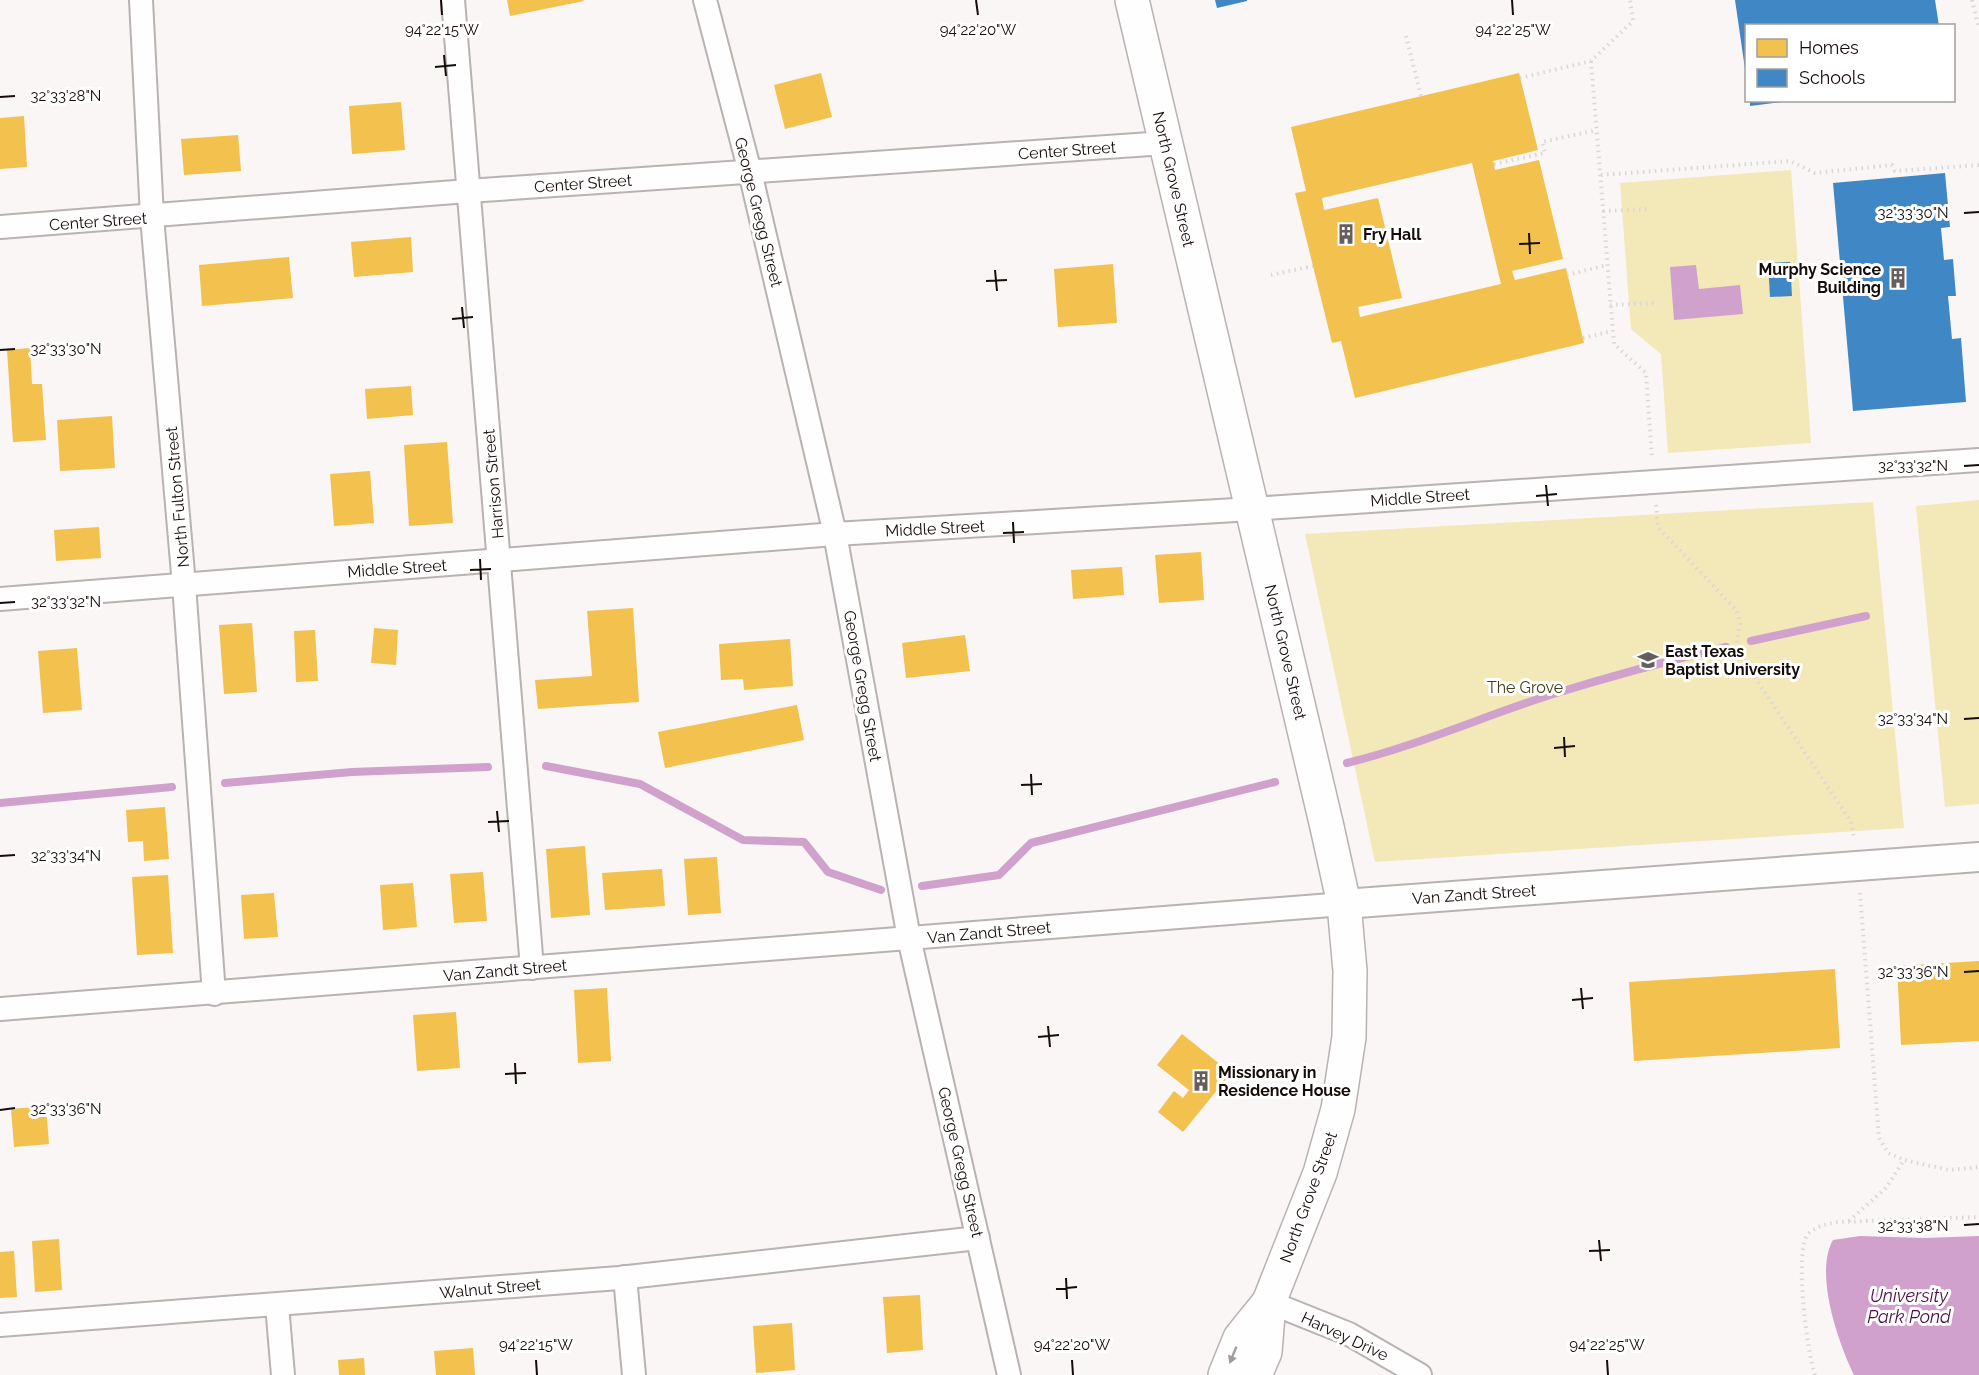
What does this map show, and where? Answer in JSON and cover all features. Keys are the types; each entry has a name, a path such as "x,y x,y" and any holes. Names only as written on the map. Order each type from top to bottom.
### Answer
{"main road":[{"name":"North Grove Street","path":"1132,0 1344,904 1351,1005 1338,1109 1320,1173 1269,1302 1265,1352 1256,1375"},
{"name":"North Grove Street","path":"1225,1375 1240,1338 1269,1302"}],"street":[{"name":"North Fulton Street","path":"141,0 152,217 184,585 214,994"},
{"name":"Harrison Street","path":"453,0 532,968"},
{"name":"George Gregg Street","path":"705,0 750,172 835,534 909,938 1009,1375"},
{"name":"Center Street","path":"0,228 468,191 1165,143"},
{"name":"Middle Street","path":"0,599 835,534 1252,509 1979,460"},
{"name":"Van Zandt Street","path":"0,1009 1979,857"},
{"name":"Walnut Street","path":"0,1325 625,1277 978,1238"},
{"path":"625,1277 634,1375"},
{"name":"Harvey Drive","path":"1269,1302 1349,1334 1420,1375"},
{"path":"278,1305 283,1375"}],"path":[{"path":"1520,78 1591,61 1633,21 1630,0"},
{"path":"1972,0 1979,29"},
{"path":"1406,36 1421,96"},
{"path":"1494,165 1545,153 1542,142 1597,130"},
{"path":"1601,175 1790,161 1815,173 1892,165 1895,171 1979,165"},
{"path":"1603,211 1649,209"},
{"path":"1567,275 1607,265"},
{"path":"1272,275 1313,266"},
{"path":"1610,305 1658,303"},
{"path":"1583,338 1612,331"},
{"path":"1858,865 1879,1138 1888,1153 1904,1160 1949,1170 1979,1167"},
{"path":"1848,1221 1886,1188 1904,1160"},
{"path":"1815,1375 1807,1334 1801,1248 1808,1234 1823,1224 1848,1221 1979,1217"}],"green space":[{"path":"1791,170 1811,443 1668,453 1661,354 1631,329 1620,183"},
{"path":"1979,500 1979,804 1945,807 1916,506"},
{"name":"The Grove","path":"1873,502 1904,828 1375,862 1305,534"}],"water":[{"path":"1696,265 1699,289 1740,285 1743,314 1674,320 1670,267"},
{"name":"University Park Pond","path":"1860,1236 1925,1238 1979,1236 1979,1375 1854,1375 1841,1345 1830,1308 1826,1270 1833,1240"}],"building: Homes":[{"path":"507,0 583,0 584,1 510,16"},
{"path":"821,73 832,117 785,129 774,85"},
{"name":"Fry Hall","path":"1519,73 1538,150 1493,161 1495,170 1539,160 1563,259 1512,271 1515,280 1566,268 1584,343 1355,398 1341,341 1332,343 1295,193 1306,191 1291,127","holes":["1472,163 1501,284 1360,317 1358,307 1402,298 1378,198 1324,210 1322,198"]},
{"path":"401,102 405,150 352,154 349,106"},
{"path":"24,116 27,167 0,169 0,118"},
{"path":"238,135 241,171 184,175 181,139"},
{"path":"411,237 413,272 354,277 351,242"},
{"path":"289,257 293,298 202,306 199,265"},
{"path":"1113,264 1117,323 1058,327 1054,269"},
{"path":"30,348 32,384 42,384 46,440 13,442 7,350"},
{"path":"411,386 413,415 367,419 365,389"},
{"path":"112,416 115,468 60,471 57,420"},
{"path":"447,442 453,523 409,526 404,445"},
{"path":"370,471 374,523 334,526 330,474"},
{"path":"99,527 101,558 56,561 54,530"},
{"path":"1201,552 1204,600 1159,603 1155,555"},
{"path":"1122,567 1124,595 1073,599 1071,570"},
{"path":"633,608 639,702 538,709 535,680 592,676 587,611"},
{"path":"252,623 257,692 224,694 219,625"},
{"path":"374,628 398,630 396,665 371,663"},
{"path":"315,630 318,681 296,682 294,631"},
{"path":"965,635 970,671 906,678 902,643"},
{"path":"790,639 793,686 744,690 743,679 721,680 719,644"},
{"path":"77,648 82,710 43,713 38,651"},
{"path":"797,705 804,740 665,768 658,732"},
{"path":"165,807 169,859 144,861 143,841 128,842 126,810"},
{"path":"585,846 590,915 551,918 546,849"},
{"path":"717,857 721,913 688,915 684,859"},
{"path":"662,869 665,906 605,910 602,873"},
{"path":"483,872 487,921 454,923 450,874"},
{"path":"168,875 173,953 137,955 132,877"},
{"path":"413,883 417,927 383,930 380,885"},
{"path":"274,893 278,937 244,939 241,895"},
{"path":"1979,961 1979,1041 1901,1045 1897,966"},
{"path":"1835,969 1840,1048 1634,1061 1629,982"},
{"path":"607,988 611,1061 578,1063 574,990"},
{"path":"456,1012 460,1068 417,1071 413,1015"},
{"name":"Missionary in Residence House","path":"1182,1034 1231,1073 1183,1132 1158,1112 1174,1091 1183,1098 1189,1090 1157,1065"},
{"path":"46,1106 49,1144 14,1147 11,1109"},
{"path":"59,1239 62,1290 35,1292 32,1241"},
{"path":"14,1251 17,1297 0,1298 0,1252"},
{"path":"920,1295 923,1350 887,1353 883,1297"},
{"path":"792,1323 795,1370 756,1373 753,1326"},
{"path":"473,1348 475,1375 436,1375 434,1351"},
{"path":"364,1358 365,1375 339,1375 338,1360"}],"building: Schools":[{"path":"1215,0 1247,0 1247,1 1217,8"},
{"path":"1735,0 1935,0 1939,24 1745,24 1745,69"},
{"path":"1750,102 1783,102 1750,106"},
{"name":"Murphy Science Building","path":"1945,173 1950,227 1941,228 1944,260 1953,259 1956,296 1948,296 1952,339 1961,338 1966,402 1853,411 1833,183"},
{"path":"1790,262 1792,296 1770,297 1768,263"}],"waterway":[{"path":"1751,641 1866,616"},
{"path":"1347,763 1424,740 1550,695 1726,647"},
{"path":"546,766 640,784 743,840 804,842 828,872 881,890"},
{"path":"225,783 352,772 488,767"},
{"path":"922,886 999,875 1031,843 1275,782"},
{"path":"0,803 172,787"}],"place":[{"name":"Fry Hall","path":"1346,234"},
{"name":"Murphy Science Building","path":"1898,278"},
{"name":"East Texas Baptist University","path":"1648,660"},
{"name":"Missionary in Residence House","path":"1201,1081"}]}
